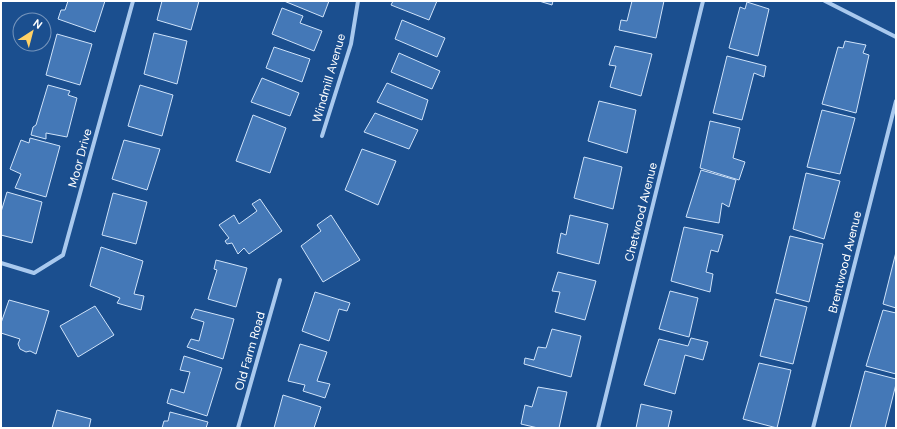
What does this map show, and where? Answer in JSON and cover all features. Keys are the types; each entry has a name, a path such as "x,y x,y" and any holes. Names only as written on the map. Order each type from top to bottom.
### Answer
{"street":[{"name":"Moor Drive","path":"1,263 34,273 63,255 133,1"},
{"name":"Windmill Avenue","path":"322,136 351,44 358,1"},
{"name":"Chetwood Avenue","path":"598,428 703,1"},
{"path":"825,1 896,37"},
{"name":"Brentwood Avenue","path":"813,428 896,101"},
{"name":"Old Farm Road","path":"238,428 280,280"}],"building":[{"path":"68,1 105,1 95,32 58,19 61,10 65,10"},
{"path":"162,1 199,1 191,30 157,20"},
{"path":"284,1 329,1 323,17"},
{"path":"393,1 437,1 429,20 391,5"},
{"path":"539,1 553,1 552,5"},
{"path":"632,1 664,1 656,38 619,30 621,20 627,21"},
{"path":"747,2 769,9 758,56 729,48 740,7 745,9"},
{"path":"282,8 303,16 300,23 322,31 314,51 272,34"},
{"path":"402,20 445,38 437,57 395,39"},
{"path":"154,33 187,41 177,84 144,74"},
{"path":"57,34 92,44 80,85 46,75"},
{"path":"845,41 866,45 863,53 869,55 856,113 822,104 838,47 843,48"},
{"path":"615,46 652,54 641,96 610,87 616,66 609,65"},
{"path":"274,47 310,59 302,82 266,68"},
{"path":"399,53 440,71 432,89 391,72"},
{"path":"727,56 766,66 764,77 754,73 742,120 713,113"},
{"path":"262,78 299,93 290,116 251,102"},
{"path":"387,83 428,100 422,120 377,102"},
{"path":"48,85 70,91 68,95 77,98 67,137 46,133 46,139 31,135 33,127 36,125"},
{"path":"140,85 173,95 162,136 128,126"},
{"path":"599,101 636,110 627,153 588,141"},
{"path":"822,110 855,118 840,174 807,167"},
{"path":"375,113 418,130 409,149 364,132"},
{"path":"253,115 286,128 270,173 236,161"},
{"path":"710,121 740,128 733,158 745,162 739,180 700,168"},
{"path":"30,138 60,146 46,197 15,188 21,174 10,169 21,140 29,143"},
{"path":"124,140 160,149 147,190 112,179"},
{"path":"362,149 396,161 378,205 345,190"},
{"path":"584,157 622,167 613,209 574,198"},
{"path":"701,170 736,180 729,207 722,203 719,223 686,217"},
{"path":"806,173 840,181 824,239 793,229"},
{"path":"7,192 42,202 32,243 1,235 1,212"},
{"path":"113,193 147,202 136,244 102,235"},
{"path":"260,199 282,231 249,254 244,248 238,254 232,243 227,244 225,241 229,238 219,225 234,215 239,224 257,211 252,204"},
{"path":"331,215 360,260 323,282 301,246 321,231 317,225"},
{"path":"570,215 608,224 599,264 557,253 561,233 566,235"},
{"path":"684,227 723,235 718,252 711,250 706,272 713,274 710,292 671,281"},
{"path":"790,236 823,244 809,302 776,293"},
{"path":"101,247 143,261 134,294 144,296 141,310 117,303 120,298 90,286"},
{"path":"896,252 896,308 883,304"},
{"path":"216,260 247,268 236,307 208,299 217,270 214,269"},
{"path":"558,272 596,281 585,320 555,312 560,292 552,291"},
{"path":"670,291 698,298 689,337 659,329"},
{"path":"315,292 350,303 347,311 339,309 329,341 302,331"},
{"path":"775,299 807,307 793,364 760,356"},
{"path":"9,300 49,311 36,354 20,349 18,344 20,339 1,333 1,323"},
{"path":"95,306 114,335 78,357 60,326"},
{"path":"195,309 234,319 223,359 187,347 191,339 199,341 204,322 191,318"},
{"path":"883,310 896,313 896,374 866,366"},
{"path":"552,329 581,336 571,377 524,364 525,358 534,360 538,347 546,348"},
{"path":"691,338 708,342 703,360 685,355 675,394 644,385 659,339 688,346"},
{"path":"300,344 327,352 317,381 330,384 325,398 303,391 305,385 288,381"},
{"path":"184,356 222,368 207,416 167,403 171,389 184,393 190,372 180,370"},
{"path":"759,363 791,370 777,428 743,419"},
{"path":"865,371 896,379 885,428 850,428"},
{"path":"538,387 567,392 559,428 538,428 521,424 525,405 532,407"},
{"path":"283,395 321,407 314,428 274,428"},
{"path":"641,404 672,411 668,428 636,428"},
{"path":"57,410 91,419 89,428 52,428"},
{"path":"170,412 208,422 206,428 162,428 164,421 168,421"}]}
